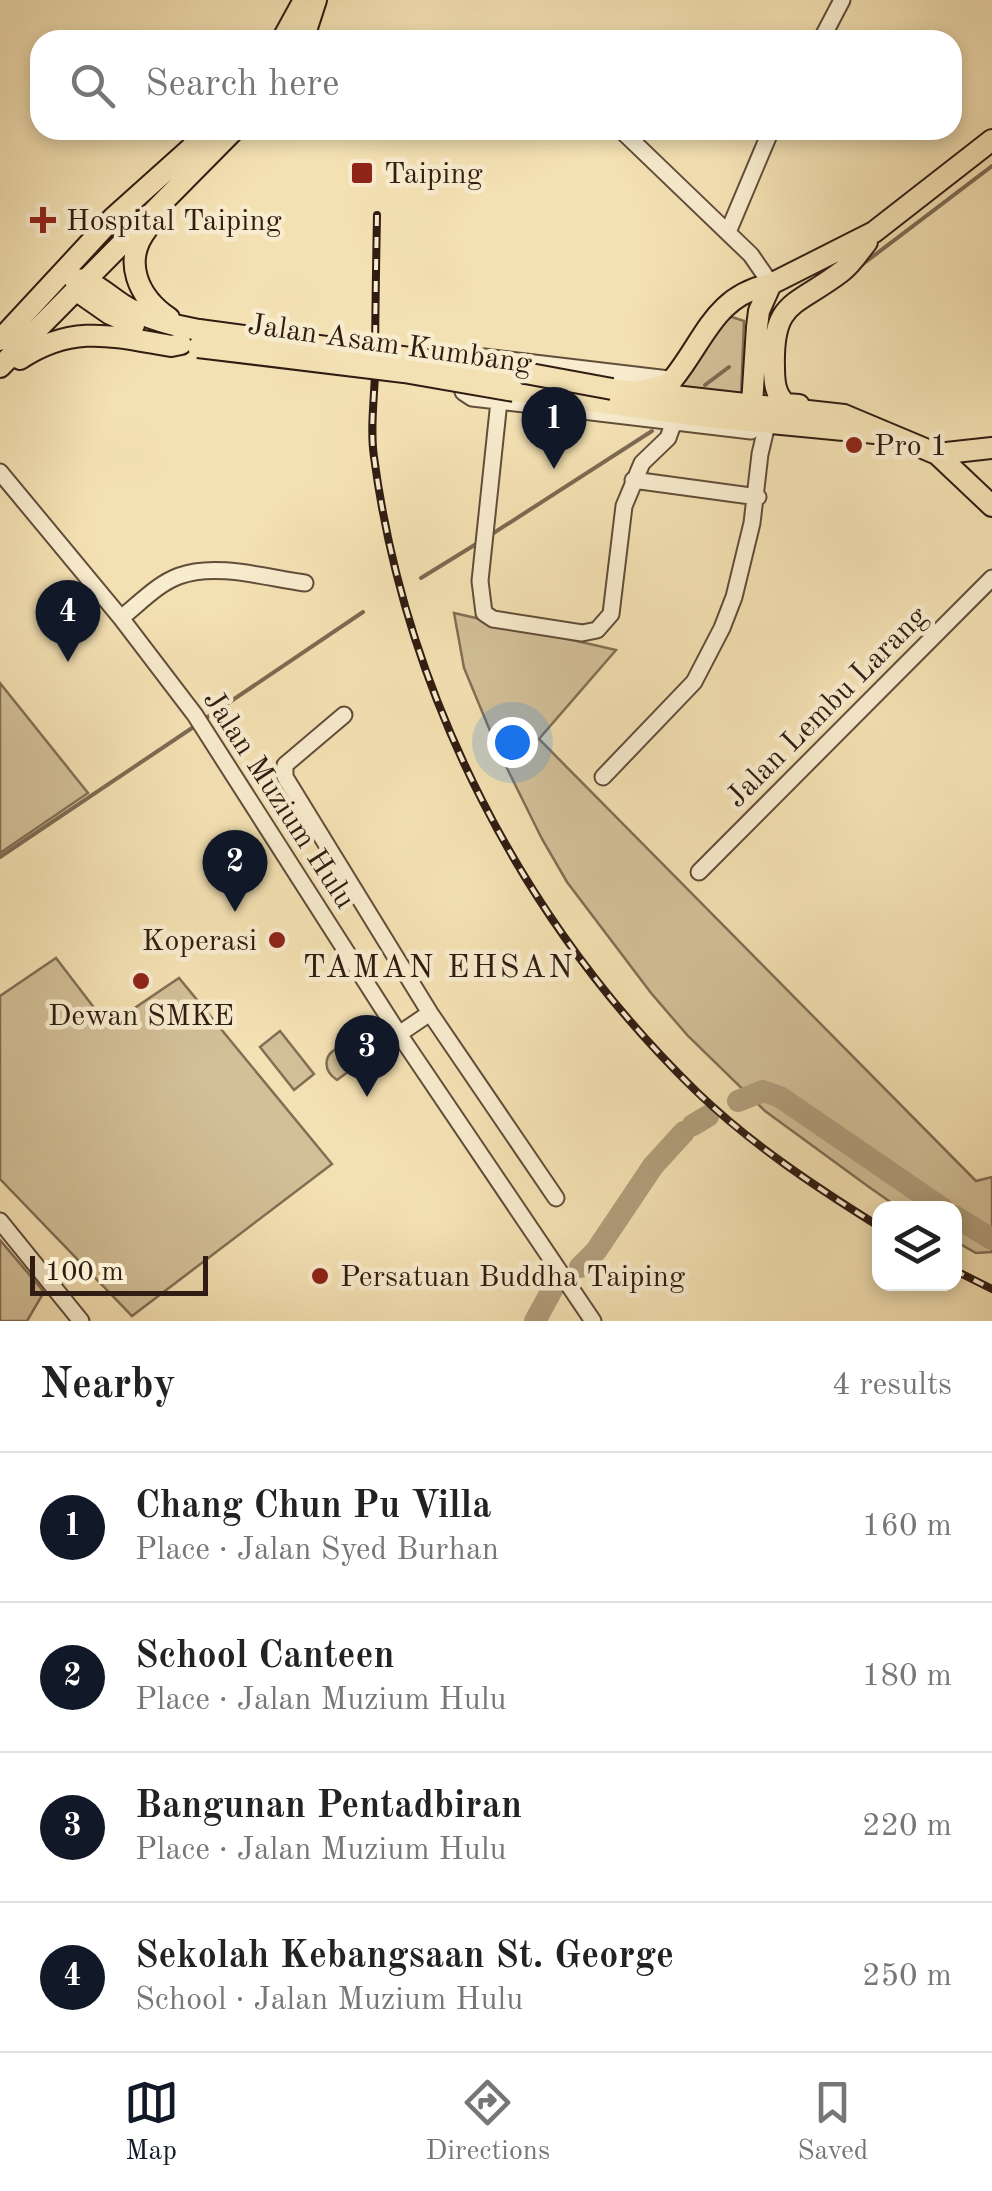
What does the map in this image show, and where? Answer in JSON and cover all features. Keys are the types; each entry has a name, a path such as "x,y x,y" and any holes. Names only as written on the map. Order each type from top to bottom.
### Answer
{"main road":[{"path":"303,30 308,1"},
{"path":"289,30 308,1"},
{"path":"0,351 24,322 80,283 90,255 198,140"},
{"path":"0,370 39,347 73,335 171,346 190,337 151,306 137,277 135,252 146,231 225,140"},
{"path":"649,399 674,379 722,308 742,293 771,284 874,232 992,140"},
{"path":"0,340 113,218 190,149"},
{"path":"0,370 80,283 194,174"},
{"path":"815,413 812,408 780,400 769,330 790,306 845,270 874,232"},
{"name":"Jalan Asam Kumbang","path":"80,283 110,314 190,337 404,372 507,396 649,399"},
{"path":"758,417 771,284"},
{"path":"712,320 741,314 769,330"},
{"name":"Jalan Asam Kumbang","path":"190,337 525,373 612,389 685,412 758,417 848,432 887,433"},
{"name":"Jalan Asam Kumbang","path":"758,417 844,414 937,454 992,506"},
{"path":"937,454 992,448"}],"street":[{"path":"826,30 842,0"},
{"path":"631,140 728,232 771,284"},
{"path":"728,232 768,140"},
{"path":"603,778 694,682 710,654 734,597 758,497 758,417 507,396 472,398 463,392 460,376 470,361 484,357 674,379"},
{"path":"507,396 482,561 480,601 484,613 493,619 582,633 596,630 611,614 624,506 633,480 642,462 668,438 685,412"},
{"name":"Jalan Muzium Hulu","path":"0,472 121,618 200,722 400,1034 594,1321"},
{"path":"633,480 758,497"},
{"path":"121,618 166,582 194,572 305,583"},
{"name":"Jalan Lembu Larang","path":"699,872 992,578"},
{"path":"344,715 293,756 285,765 285,776 430,1013 556,1198"},
{"path":"400,1034 430,1013"},
{"path":"0,1221 81,1321"}],"shaded area":[{"path":"732,317 744,321 741,396 676,387 716,330"},
{"path":"454,613 616,650 539,739 976,1181 992,1177 992,1252 976,1253 962,1245 962,1201 889,1201 765,1111 688,1036 567,882 498,750 464,668"},
{"path":"0,683 88,793 0,853"},
{"path":"56,958 108,1026 179,978 332,1164 132,1316 0,1179 0,996"},
{"path":"280,1031 314,1074 294,1090 260,1047"},
{"path":"341,1047 352,1050 360,1063 337,1080 327,1062 331,1053"},
{"path":"0,1240 44,1292 27,1321 0,1321"}],"waterway":[{"path":"859,267 992,166"},
{"path":"705,385 729,367"},
{"path":"489,536 652,431"},
{"path":"421,578 481,541"},
{"path":"203,720 363,612"},
{"path":"0,857 195,726"},
{"path":"738,1101 763,1091 780,1097 932,1201"},
{"path":"693,1125 708,1116"},
{"path":"580,1267 596,1251 653,1166 684,1132"},
{"path":"962,1221 992,1239"},
{"path":"535,1321 557,1281"}],"railway":[{"path":"377,215 372,436 390,546 414,634 445,719 483,802 527,881 578,956 635,1026 697,1092 740,1130 808,1181 872,1222"},
{"path":"962,1274 992,1289"}],"place":[{"name":"Taiping","path":"362,173"},
{"name":"Hospital Taiping","path":"43,220"},
{"name":"Pro 1","path":"854,445"},
{"name":"Chang Chun Pu Villa","path":"554,469"},
{"name":"Sekolah Kebangsaan St. George","path":"68,662"},
{"name":"School Canteen","path":"235,912"},
{"name":"Koperasi","path":"277,940"},
{"name":"Dewan SMKE","path":"141,981"},
{"name":"Bangunan Pentadbiran","path":"367,1097"},
{"name":"Persatuan Buddha Taiping","path":"320,1276"}],"district":[{"name":"TAMAN EHSAN","path":"439,966"}]}
